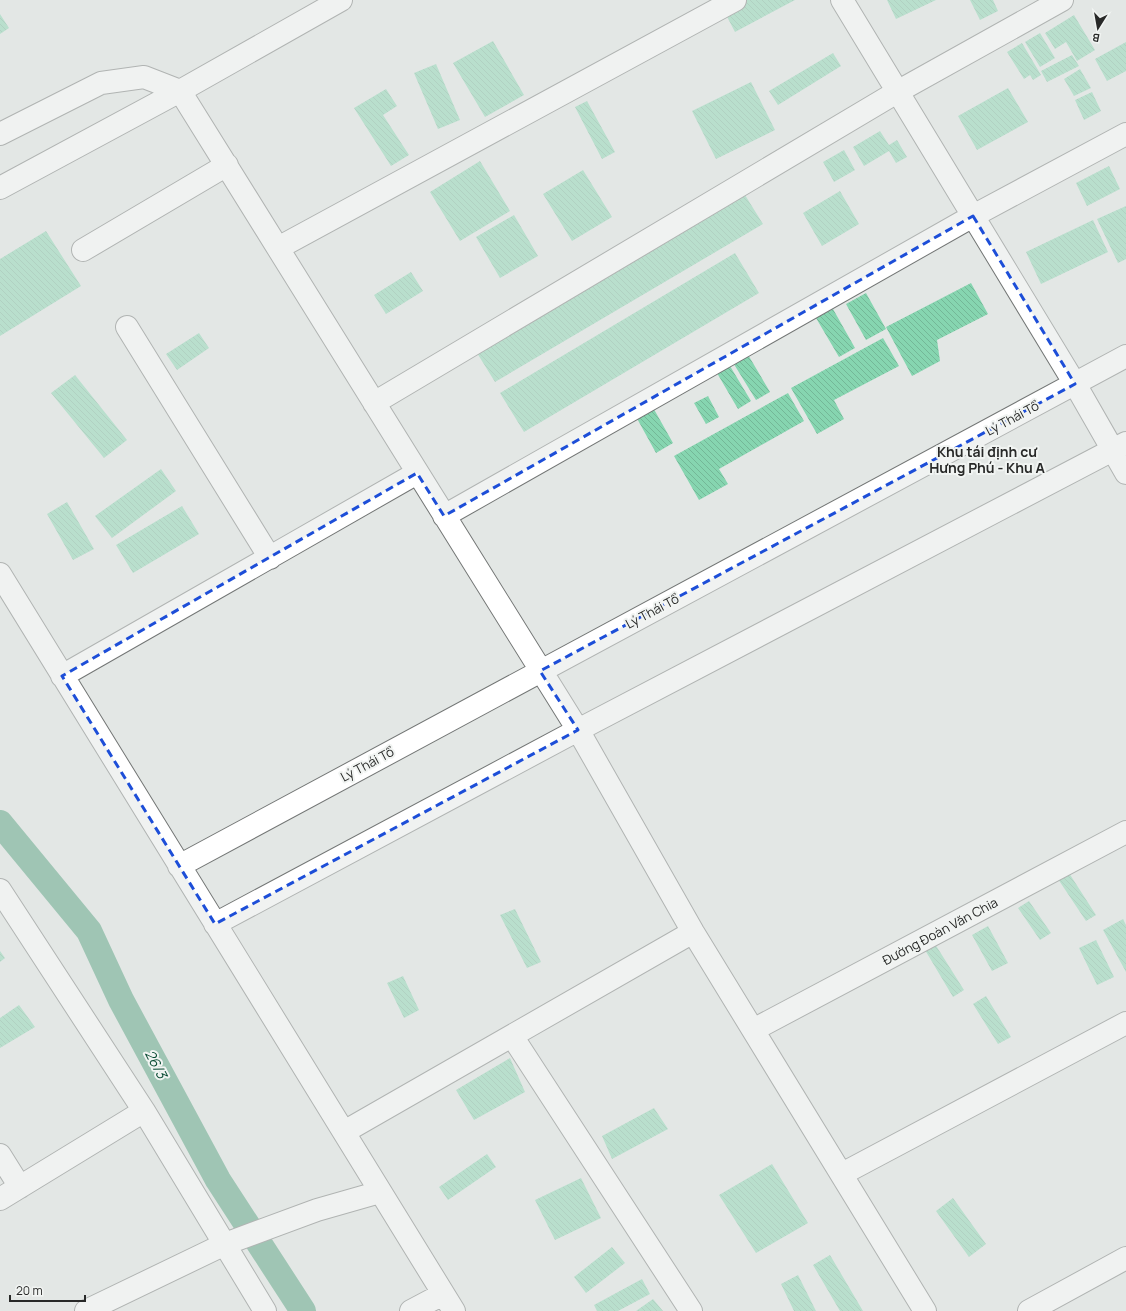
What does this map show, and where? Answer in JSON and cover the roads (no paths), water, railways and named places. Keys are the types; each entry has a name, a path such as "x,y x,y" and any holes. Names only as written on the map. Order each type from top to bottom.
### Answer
{"street":[{"path":"0,188 341,0"},
{"path":"278,248 735,0"},
{"path":"842,0 1075,384 1120,447 1126,473"},
{"path":"374,403 897,92 1062,0"},
{"path":"0,134 101,83 144,77 180,90 578,730 693,932 925,1311"},
{"path":"444,516 973,216 1126,134"},
{"path":"83,250 227,165"},
{"path":"127,327 270,558"},
{"name":"Lý Thái Tổ","path":"179,866 1126,356"},
{"path":"215,924 578,730 1120,447"},
{"path":"62,676 417,473"},
{"path":"0,574 448,1302 411,1311"},
{"name":"Đường Đoàn Văn Chia","path":"753,1030 1126,832"},
{"path":"0,890 144,1111 234,1241 265,1311"},
{"path":"344,1132 693,932"},
{"path":"842,1174 1126,1024"},
{"path":"512,1036 691,1311"},
{"path":"0,1200 144,1111"},
{"path":"0,1155 20,1187"},
{"path":"86,1311 234,1241 317,1210 380,1192"},
{"path":"1029,1311 1126,1258"}],"waterway":[{"name":"26/3","path":"0,823 89,931 121,1000 218,1180 303,1311"}],"district":[{"name":"Khu tái định cư Hưng Phú - Khu A","path":"987,460"}]}
